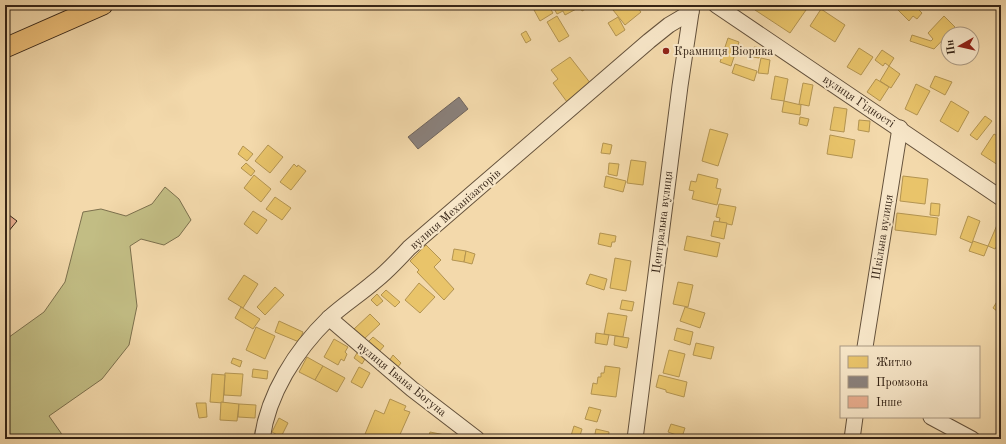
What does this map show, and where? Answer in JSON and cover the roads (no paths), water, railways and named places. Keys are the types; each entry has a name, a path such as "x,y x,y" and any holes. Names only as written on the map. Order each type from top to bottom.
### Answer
{"main road":[{"path":"5,48 103,5"}],"street":[{"name":"вулиця Гідності","path":"716,5 900,128 1001,198"},
{"name":"вулиця Механізаторів","path":"262,439 267,415 278,388 306,344 329,318 376,282 410,248 653,37 692,8"},
{"name":"Центральна вулиця","path":"635,439 680,86 692,8"},
{"name":"Шкільна вулиця","path":"865,346 900,128"},
{"name":"вулиця Івана Богуна","path":"329,318 406,384 477,439"},
{"path":"852,439 855,418"},
{"path":"933,418 972,439"}],"place":[{"name":"Крамниця Віорика","path":"666,51"}]}
